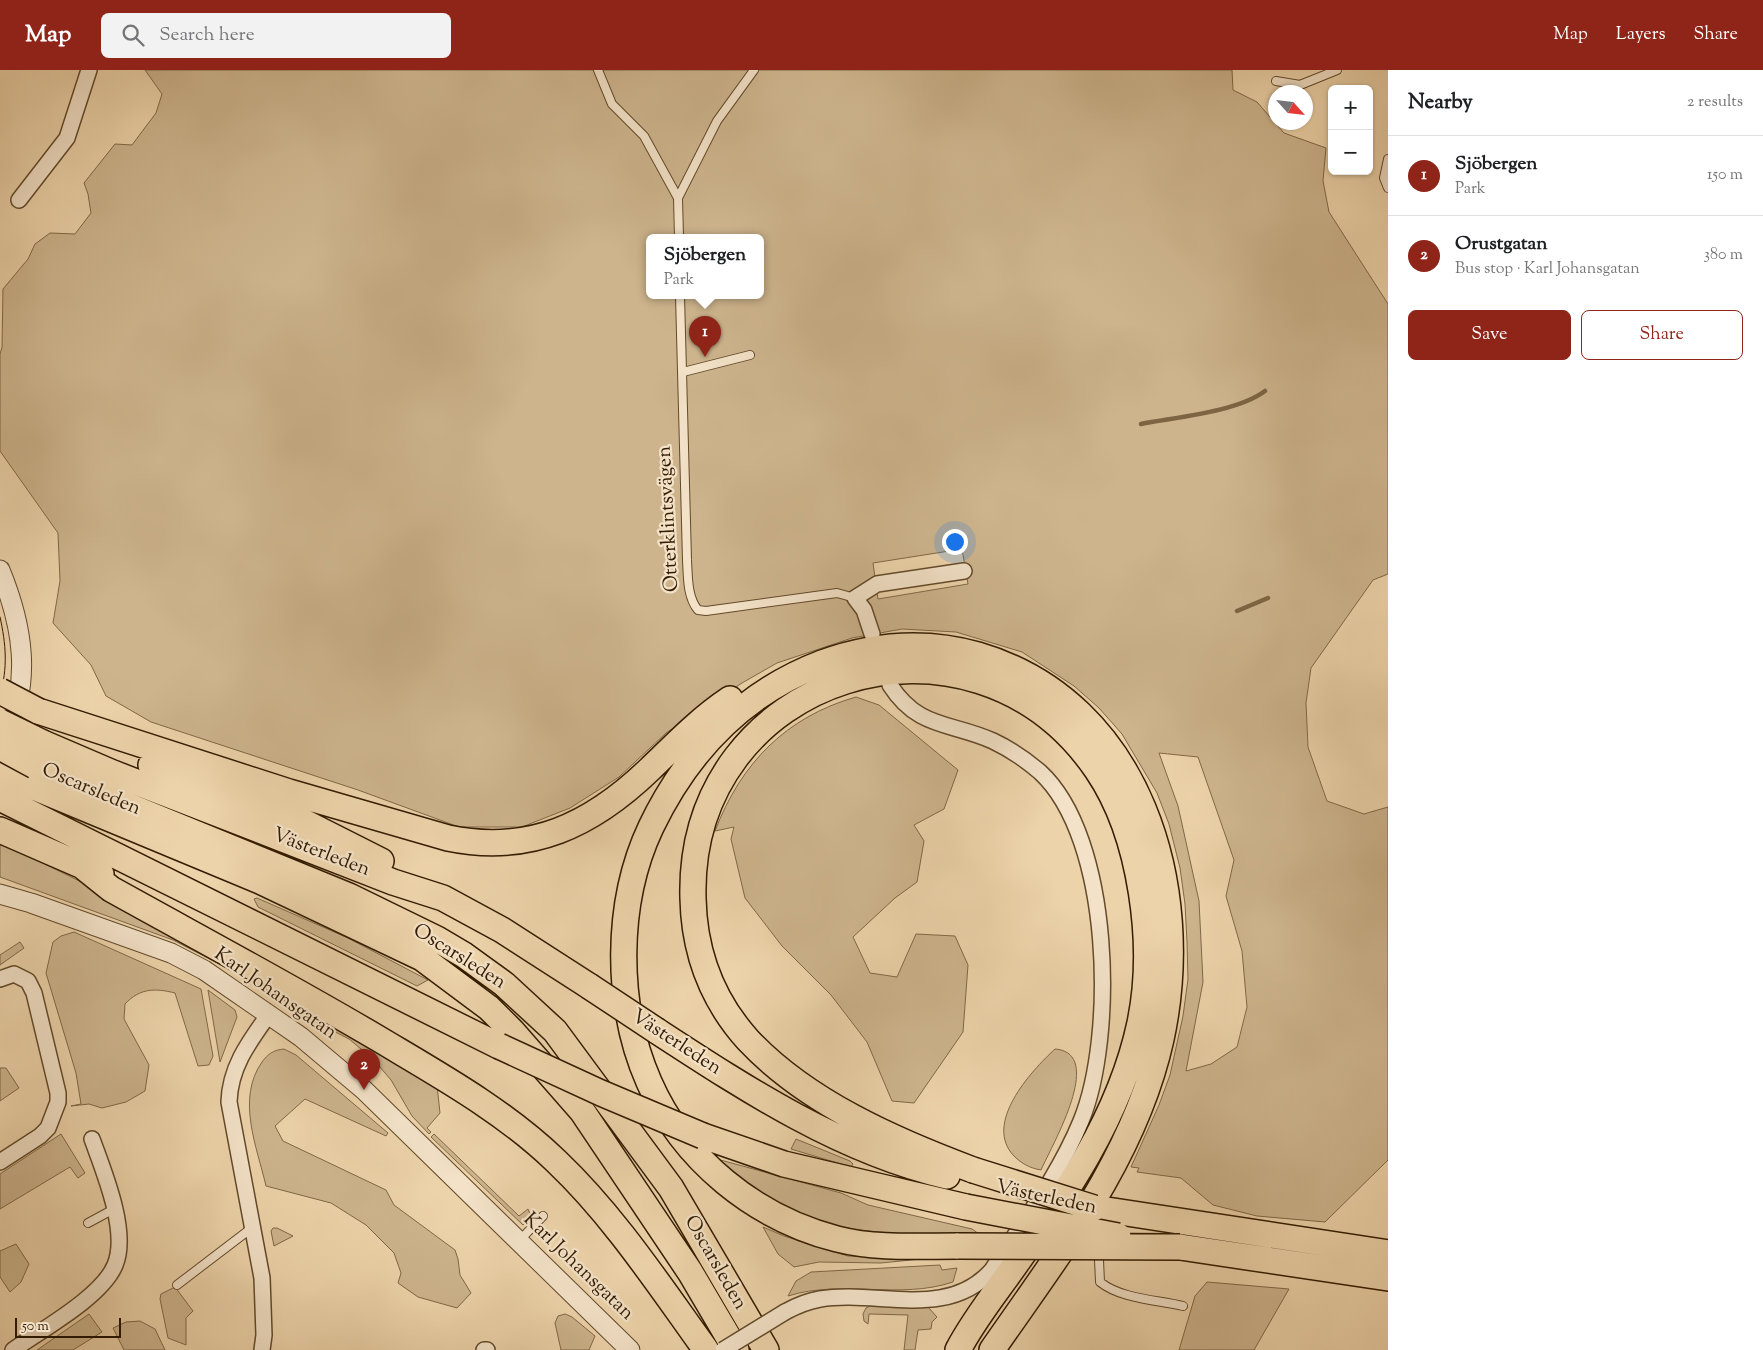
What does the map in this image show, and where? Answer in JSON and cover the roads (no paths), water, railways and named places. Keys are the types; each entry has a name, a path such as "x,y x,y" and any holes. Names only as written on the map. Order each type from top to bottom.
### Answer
{"highway":[{"path":"992,1350 1070,1237 1110,1171 1129,1134 1148,1086 1162,1033 1170,966 1169,916 1155,842 1138,794 1110,746 1072,706 1029,675 968,652 917,645 881,647 849,653 806,670 754,699 721,726 703,744 680,774 653,822 636,865 626,917 624,963 632,1032 648,1079 663,1111 680,1136 714,1174 743,1195 805,1229 839,1240 876,1245 958,1246 1180,1247"},
{"path":"38,711 280,790 439,835 466,842 507,843 557,832 594,813 649,770 682,736 712,711 763,680 789,670 806,670"},
{"path":"958,1350 974,1321 1075,1179 1116,1098 1140,1024 1144,994 1144,917 1138,874 1125,826 1104,780 1075,743 1044,714 1006,692 957,675 934,670 910,670 865,675 837,683 786,709 753,738 732,760 724,773 710,800 696,844 692,871 694,924 699,950 705,970 722,1006 751,1043 782,1070 814,1093 903,1142 972,1176"},
{"path":"0,691 38,711 69,732 192,781 292,816 404,873 443,898"},
{"name":"Västerleden","path":"0,722 24,780 113,773 393,882 443,898 502,930 734,1081 817,1128 907,1164 972,1176 1094,1208 1388,1252"},
{"name":"Oscarsleden","path":"0,748 24,780 260,882 422,958 489,1008 512,1031 582,1111 690,1272 736,1350"},
{"name":"Oscarsleden","path":"0,774 24,780 349,896 437,939 464,955 504,984 540,1016 561,1038 671,1188 766,1350"},
{"path":"24,780 395,995"},
{"path":"1,830 86,869 116,878 395,995"},
{"path":"86,869 111,889 320,1005 455,1084 524,1134 557,1161 627,1240 706,1350"},
{"name":"Västerleden","path":"395,995 600,1093 703,1136 784,1164 966,1207 1180,1247 1388,1278"}],"street":[{"path":"19,200 68,138 89,70"},
{"path":"0,570 16,618 23,680 14,721 0,748"},
{"path":"872,634 864,610 855,598 877,584 964,572"},
{"path":"723,1350 785,1312 822,1299 926,1300 956,1294 980,1282 992,1270 1058,1167 1082,1120 1095,1076 1103,1019 1102,950 1092,882 1073,823 1062,799 1041,773 1012,751 993,741 918,715 897,696 890,685"},
{"name":"Karl Johansgatan","path":"0,894 171,952 204,970 270,1014 325,1056 364,1090 630,1350"},
{"path":"0,980 14,974 28,981 34,993 58,1093 56,1112 48,1128 40,1136 0,1162"},
{"path":"262,1350 264,1335 262,1278 229,1102 230,1085 234,1070 244,1050 270,1014"},
{"path":"13,1350 92,1294 110,1274 119,1253 119,1236 114,1209 92,1139"}],"lane":[{"path":"598,70 612,104 644,136 678,198 679,234"},
{"path":"678,198 717,121 754,70"},
{"path":"1276,81 1300,85 1337,70"},
{"path":"1388,159 1384,178 1388,188"},
{"name":"Otterklintsvägen","path":"680,299 684,372 688,568 691,596 696,608 702,611 717,610 837,593 855,598"},
{"path":"684,372 750,355"},
{"path":"88,1223 114,1209"},
{"path":"519,1241 543,1216"},
{"path":"177,1285 253,1227"},
{"path":"1099,1260 1100,1282 1106,1287 1119,1292 1183,1306"}],"waterway":[{"path":"1141,424 1223,409 1239,404 1265,391"},
{"path":"1237,611 1268,598"}],"tram line":[{"path":"0,617 5,656 3,685 0,695"}],"place":[{"name":"Sjöbergen","path":"705,357"},
{"name":"Orustgatan","path":"364,1090"}]}
